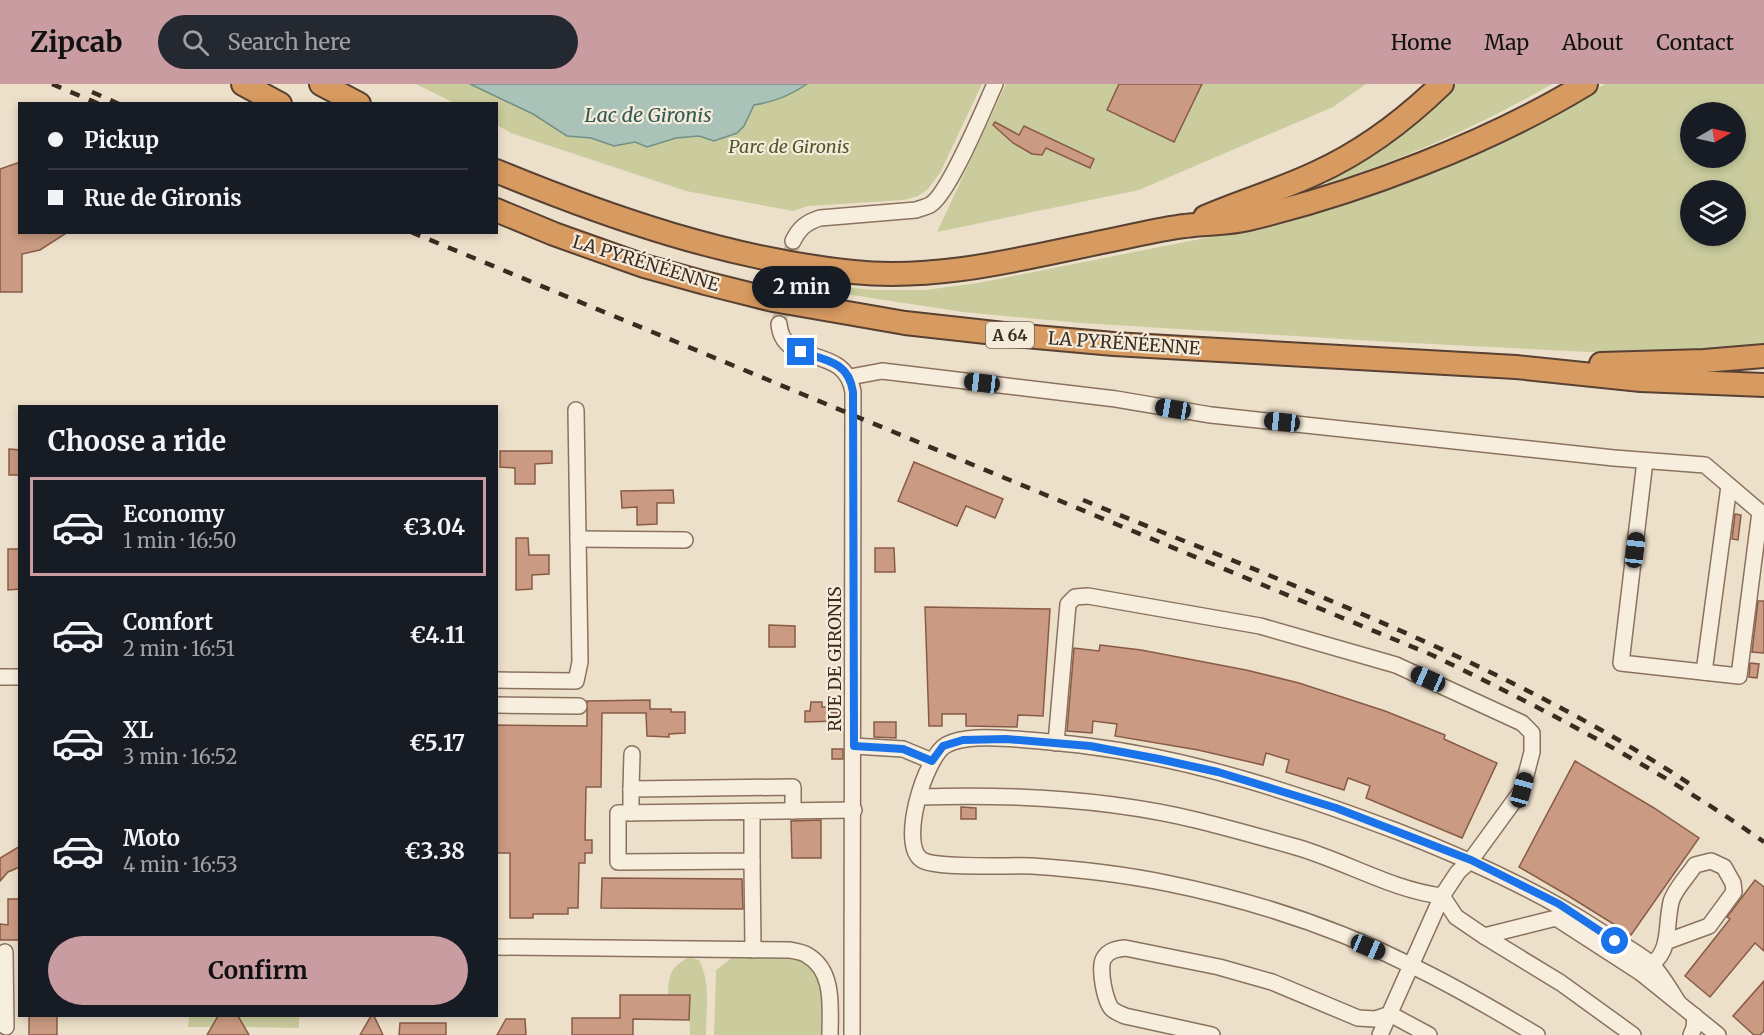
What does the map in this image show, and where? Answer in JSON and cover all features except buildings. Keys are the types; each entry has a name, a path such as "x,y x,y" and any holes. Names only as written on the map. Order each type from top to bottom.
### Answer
{"highway":[{"path":"243,84 276,102"},
{"path":"321,84 355,102"},
{"path":"1184,226 1318,172 1386,132 1442,84"},
{"path":"1184,226 1244,220 1365,184 1480,138 1586,84"},
{"name":"LA PYRÉNÉENNE","path":"498,172 558,196 655,230 802,265 854,272 914,273 964,270 1184,226"},
{"name":"LA PYRÉNÉENNE","path":"498,211 554,234 654,269 773,300 904,322 1114,344 1516,367"},
{"path":"1516,367 1704,362 1764,356"},
{"path":"1516,367 1641,380 1764,385"}],"street":[{"path":"793,241 797,231 809,221 820,218 916,210 931,205 942,193 953,173 995,84"},
{"path":"779,324 780,334 791,347 836,363 850,377 882,371 1116,399 1211,415 1645,461 1705,465 1760,512 1739,676 1621,663 1645,461"},
{"name":"RUE DE GIRONIS","path":"850,377 853,392 852,1035"},
{"path":"498,680 576,681 580,662 576,410"},
{"path":"1704,672 1729,486"},
{"path":"578,539 685,540"},
{"path":"1056,743 1068,604 1075,597 1088,596 1260,626 1396,664 1522,723 1532,733 1532,752 1522,790 1442,896 1380,1035"},
{"path":"0,677 18,677"},
{"path":"498,705 579,706"},
{"path":"1537,1035 1411,965 1326,929 1238,900 1164,883 1099,873 1029,866 942,865 924,861 918,857 914,842 914,815 928,766 943,746 963,740 1006,739 1090,746 1218,772 1336,808 1471,860 1559,904 1647,969 1678,1002 1718,1035"},
{"path":"854,746 903,749 932,761"},
{"path":"632,754 632,813"},
{"path":"631,789 793,787 793,811"},
{"path":"919,797 994,797 1068,801 1198,820 1317,853 1421,893 1442,896 1456,917 1561,983 1633,1035"},
{"path":"752,861 618,861 618,813 854,810"},
{"path":"752,813 753,950"},
{"path":"1647,969 1668,941 1672,899 1695,865 1711,861 1724,867 1733,883 1734,892 1709,926 1668,941"},
{"path":"1484,936 1556,918 1647,969"},
{"path":"498,946 789,950 807,954 820,967 830,989 830,1035"},
{"path":"1212,1035 1125,1016 1113,1009 1107,1000 1101,970 1104,958 1114,950 1125,948 1219,967 1272,982 1358,1018 1375,1019 1390,1014 1429,1035"},
{"path":"6,1028 8,951"},
{"path":"1691,1035 1695,1028 1695,1016"}],"green space":[{"name":"Parc de Gironis","path":"416,84 982,84 940,173 928,189 918,196 904,200 808,206 793,211 686,191 511,133 498,126 498,102 452,102"},
{"path":"1006,84 1366,84 1333,107 1139,190 937,232"},
{"path":"1456,84 1552,84 1442,140 1328,183 1326,180 1417,119"},
{"path":"1605,84 1764,84 1764,343 1664,353 1590,352 1391,342 1081,323 963,312 839,293 839,287 925,290 978,283 1235,232 1590,93"},
{"path":"734,956 788,958 800,961 810,968 817,978 821,993 821,1035 714,1035 716,970"},
{"path":"689,957 699,960 705,978 706,1035 690,1035 689,995 668,995 669,981 674,968"},
{"path":"189,1017 219,1017 227,1027 188,1027"},
{"path":"232,1017 299,1017 299,1028 242,1027"}],"water":[{"name":"Lac de Gironis","path":"470,84 807,84 782,98 754,105 744,126 737,133 714,141 699,136 676,138 647,147 635,142 614,146 591,138 567,136 533,114"}],"tunnel":[{"path":"779,324 793,241"}],"railway":[{"path":"52,84 94,102"},
{"path":"92,92 114,102"},
{"path":"416,234 1432,655 1517,697 1643,765 1725,815 1764,842"},
{"path":"1083,500 1317,595 1472,663 1621,742 1693,786"}],"route":[{"path":"801,352 836,363 844,369 850,377 853,392 854,746 903,749 932,761 943,746 963,740 1006,739 1090,746 1218,772 1336,808 1471,860 1559,904 1615,941"}]}
